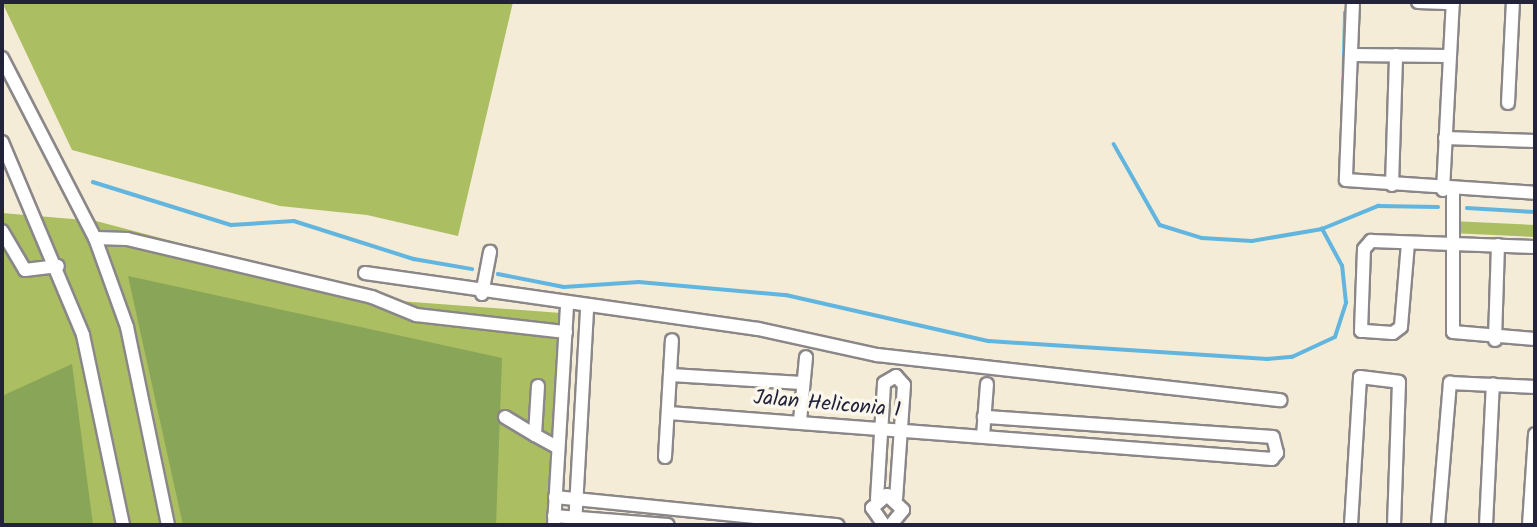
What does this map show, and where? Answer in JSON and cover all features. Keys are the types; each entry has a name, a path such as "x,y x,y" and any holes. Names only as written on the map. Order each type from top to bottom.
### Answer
{"street":[{"path":"1353,2 1346,180 1450,195 1535,193"},
{"path":"1418,2 1453,2 1445,138 1450,195 1452,327 1459,337 1535,339"},
{"path":"1508,103 1513,2"},
{"path":"1351,55 1448,56"},
{"path":"1392,185 1396,55"},
{"path":"2,58 62,165 96,238 127,327 168,525"},
{"path":"1445,138 1535,141"},
{"path":"2,142 58,266 106,424 123,525"},
{"path":"2,231 26,270 58,266"},
{"path":"96,238 127,239 372,297 416,315 566,332"},
{"path":"1408,243 1401,327 1393,333 1362,331 1366,244 1408,243 1451,243 1535,247"},
{"path":"1494,340 1498,245"},
{"path":"482,295 490,251"},
{"path":"365,273 482,295 744,327 877,355 1280,400"},
{"path":"568,307 554,521 668,525"},
{"path":"575,522 587,309"},
{"path":"665,457 672,340"},
{"path":"800,421 806,357"},
{"path":"671,375 802,383"},
{"path":"896,376 904,385 896,498 903,510 892,525 873,520 877,499 881,430 884,383 896,376"},
{"path":"1351,525 1360,377 1399,382 1394,525"},
{"path":"1438,525 1450,383 1535,387"},
{"path":"983,436 987,384"},
{"path":"1486,525 1493,384"},
{"path":"535,435 538,386"},
{"name":"Jalan Heliconia 1","path":"669,412 1272,459 1278,453 1273,437 984,417"},
{"path":"505,418 558,447"},
{"path":"1529,525 1535,433"},
{"path":"880,462 898,463"},
{"path":"555,497 838,525"},
{"path":"877,499 896,498"}],"green space":[{"path":"2,2 513,2 458,236 367,215 280,206 72,150"},
{"path":"2,213 96,221 399,301 561,313 546,525 2,525"},
{"path":"1452,221 1535,225 1535,237 1451,233"},
{"path":"128,276 502,358 496,525 183,525"},
{"path":"72,364 93,525 2,525 2,396"}],"waterway":[{"path":"1342,139 1345,13"},
{"path":"1114,144 1160,225 1202,238 1252,241 1322,229 1378,206 1438,207"},
{"path":"93,182 231,225 294,221 414,259 472,269"},
{"path":"1467,208 1535,212"},
{"path":"498,274 564,287 639,282 786,295 989,341 1267,359 1292,357 1335,337 1346,303 1342,266 1322,229"}]}
